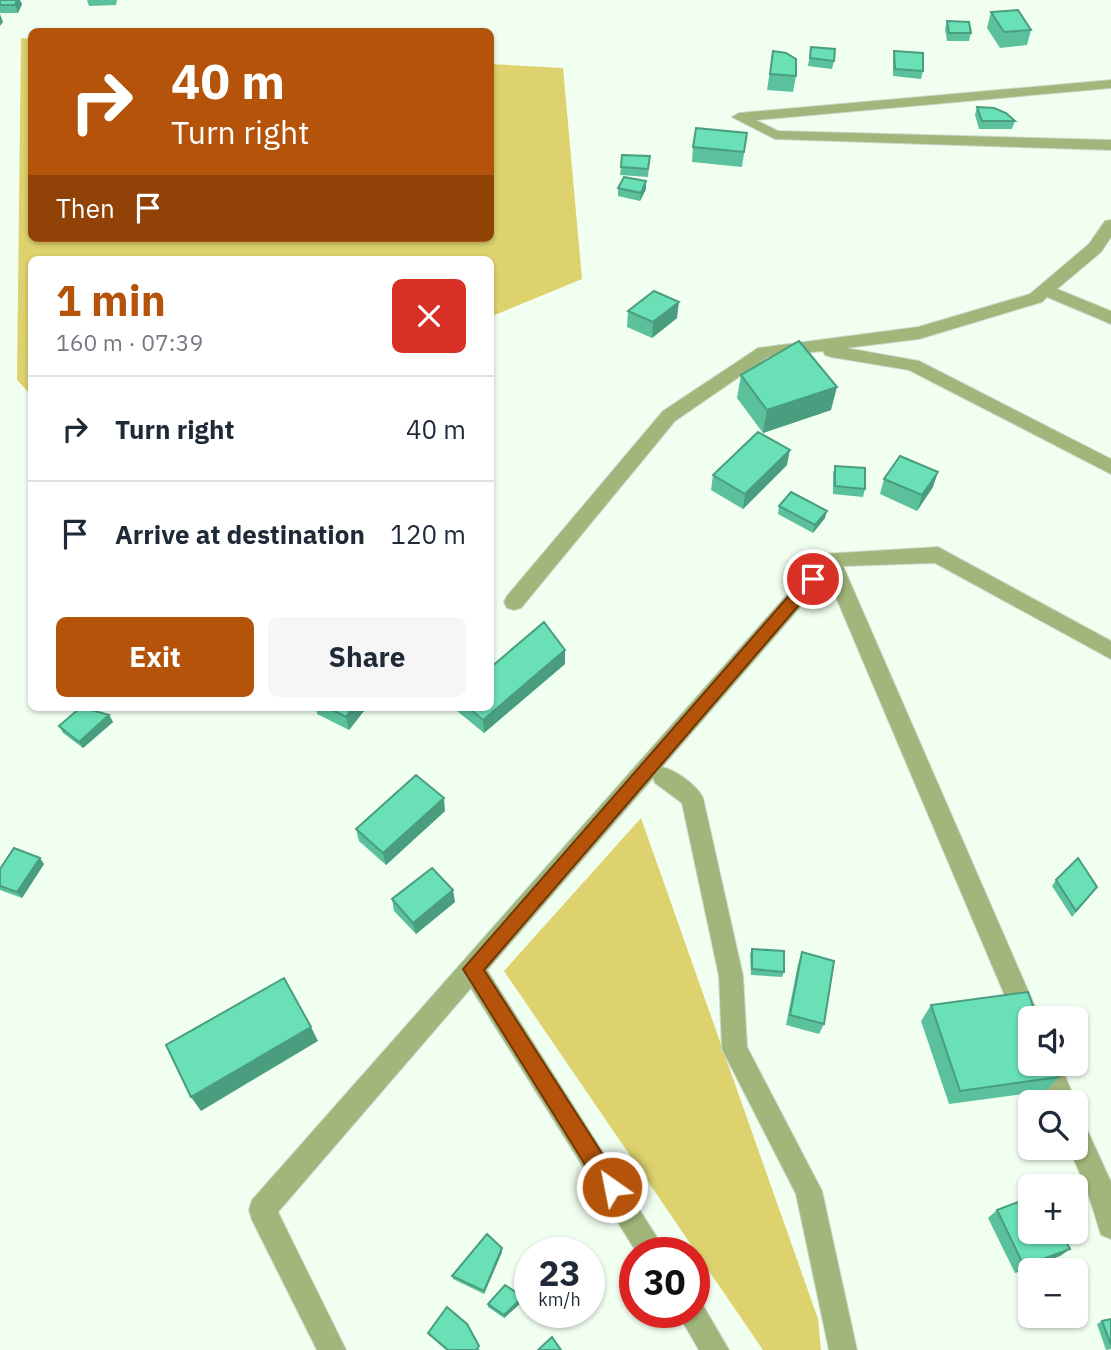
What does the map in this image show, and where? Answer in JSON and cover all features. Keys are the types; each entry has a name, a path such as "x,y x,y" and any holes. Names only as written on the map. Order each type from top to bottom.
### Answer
{"street":[{"path":"1111,84 739,117 775,135 1111,145"},
{"path":"514,603 669,416 764,352 919,333 1036,298 1095,247 1111,225"},
{"path":"1095,247 1111,261"},
{"path":"1045,290 1111,318"},
{"path":"808,347 913,365 1111,467"},
{"path":"332,1350 262,1210 830,559 938,555 1111,651"},
{"path":"830,559 1022,1006"},
{"path":"663,776 692,798 732,976 735,1049 809,1191 843,1350"},
{"path":"473,969 643,1237"},
{"path":"1088,1160 1100,1188 1111,1225"},
{"path":"701,1328 715,1350"}],"shaded area":[{"path":"21,38 28,39 28,242 494,242 494,64 563,68 582,279 494,315 494,256 28,256 28,392 17,380"},
{"path":"641,818 818,1319 821,1350 763,1350 710,1272 710,1237 686,1237 504,971"}],"building":[{"path":"0,0 17,0 15,5 0,5"},
{"path":"1018,10 1031,30 1004,32 991,12"},
{"path":"947,21 969,22 971,33 949,33"},
{"path":"811,47 835,49 834,61 810,58"},
{"path":"773,51 786,53 796,59 796,76 770,74"},
{"path":"894,51 923,53 923,71 895,69"},
{"path":"977,107 994,108 1015,121 982,121"},
{"path":"696,128 747,133 744,152 693,147"},
{"path":"622,155 650,156 648,169 621,167"},
{"path":"624,177 646,181 641,193 618,188"},
{"path":"654,291 679,302 653,322 628,311"},
{"path":"799,341 837,387 767,410 741,375"},
{"path":"758,432 790,450 745,494 713,475"},
{"path":"900,456 938,472 922,495 884,479"},
{"path":"835,466 865,468 865,489 835,486"},
{"path":"791,492 827,511 815,525 779,506"},
{"path":"544,622 565,650 494,711 494,665"},
{"path":"76,711 95,711 109,715 79,742 59,726"},
{"path":"335,711 350,711 346,717"},
{"path":"473,711 494,711 483,720"},
{"path":"416,775 444,798 383,853 356,829"},
{"path":"14,848 40,858 17,892 0,886 0,869"},
{"path":"1078,858 1097,887 1076,911 1056,880"},
{"path":"432,868 453,890 413,923 392,899"},
{"path":"752,949 784,951 784,972 752,969"},
{"path":"802,952 834,961 824,1024 790,1015"},
{"path":"284,978 311,1027 191,1097 166,1045"},
{"path":"1028,992 1033,1006 1018,1006 1018,1076 1059,1077 960,1091 931,1005"},
{"path":"1018,1202 1018,1244 1067,1244 1070,1249 1046,1258 1020,1258 997,1210"},
{"path":"487,1234 502,1248 484,1291 452,1276"},
{"path":"505,1285 514,1291 514,1306 504,1315 488,1304"},
{"path":"447,1307 467,1324 479,1346 476,1350 448,1350 428,1333"},
{"path":"1111,1319 1111,1345 1102,1321"},
{"path":"552,1337 561,1350 538,1350"}],"route":[{"path":"612,1187 473,969 813,579"}]}
